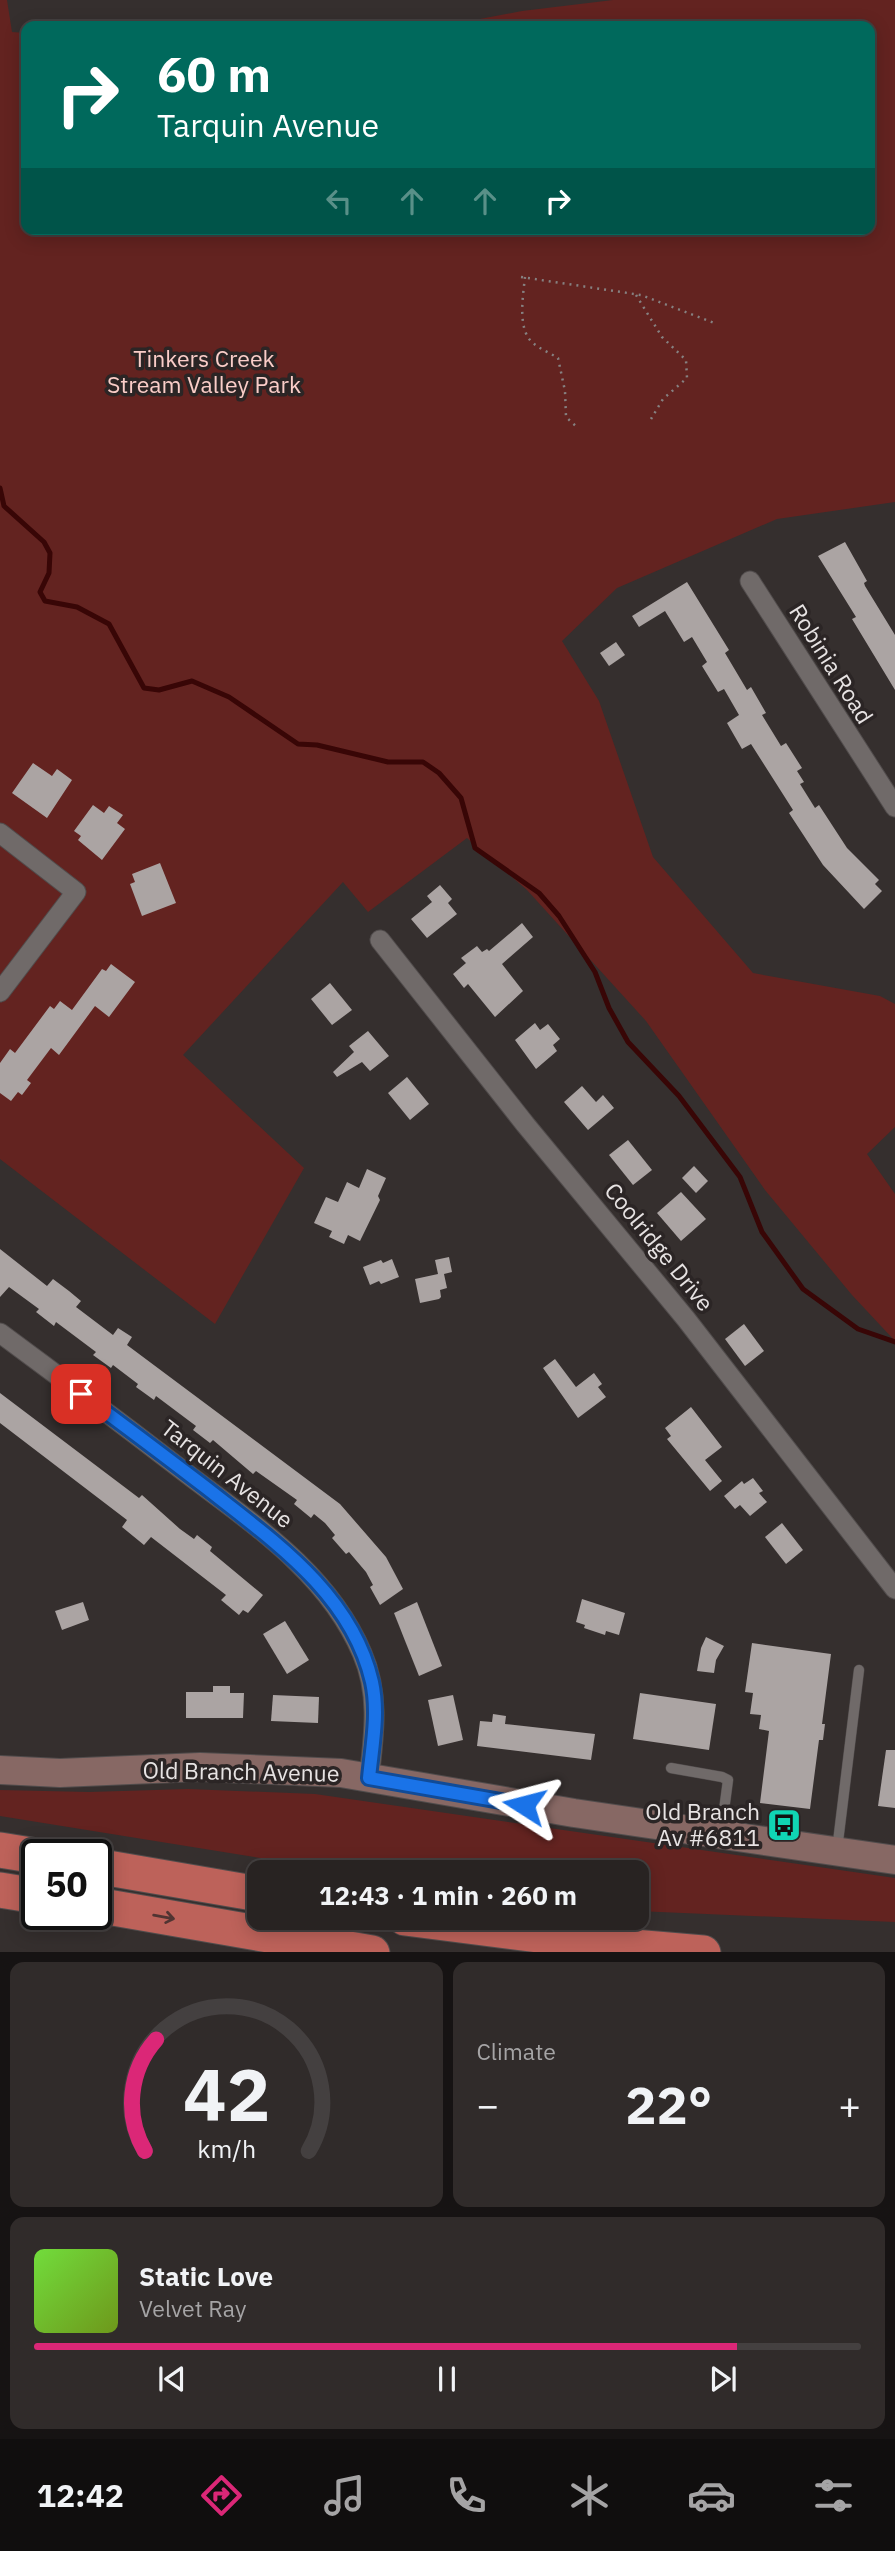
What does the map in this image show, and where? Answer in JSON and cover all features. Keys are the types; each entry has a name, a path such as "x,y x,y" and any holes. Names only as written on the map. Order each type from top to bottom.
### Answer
{"highway":[{"path":"0,1850 21,1853"},
{"path":"112,1869 247,1892"},
{"path":"0,1890 21,1893"},
{"path":"112,1909 372,1952"},
{"path":"499,1930 633,1947 703,1952"}],"main road":[{"name":"Old Branch Avenue","path":"0,1770 60,1773 160,1768 244,1768 341,1773 575,1813 895,1860"}],"street":[{"name":"Robinia Road","path":"750,581 895,807"},
{"path":"0,833 76,892 0,992"},
{"name":"Coolridge Drive","path":"380,940 525,1124 686,1319 895,1589"},
{"name":"Tarquin Avenue","path":"0,1333 273,1539 323,1589 355,1637 371,1680 375,1723 369,1778"}],"lane":[{"path":"837,1850 859,1670"},
{"path":"671,1768 722,1776 728,1780 721,1833"}],"path":[{"path":"578,428 566,417 565,391 558,358 531,342 525,330 523,277 636,295 717,324"},
{"path":"636,295 662,337 686,360 687,378 663,399 651,419"}],"green space":[{"name":"Tinkers Creek Stream Valley Park","path":"0,0 7,0 12,32 21,33 21,235 875,235 875,21 469,21 522,11 613,0 895,0 895,502 777,519 617,588 562,641 599,701 653,857 753,973 880,996 895,1004 895,1127 867,1154 895,1194 895,1341 852,1295 765,1190 646,1021 527,890 467,838 368,912 343,882 183,1055 304,1168 215,1324 0,1159"},
{"path":"188,1789 315,1794 895,1878 895,1922 649,1912 649,1860 273,1860 0,1816 0,1790 89,1792"}],"building":[{"path":"845,542 867,581 865,586 895,635 895,690 852,619 856,617 818,556"},
{"path":"687,582 729,650 725,653 747,690 751,687 766,713 762,715 781,746 786,743 802,768 797,771 804,782 800,784 815,808 819,805 847,848 879,880 875,884 882,891 864,909 823,865 789,813 793,810 751,744 742,749 727,723 739,715 724,689 718,692 702,666 707,662 692,637 684,642 665,611 639,627 632,616"},
{"path":"616,642 625,655 609,666 600,653"},
{"path":"33,763 52,776 57,769 72,780 47,818 12,793"},
{"path":"93,805 104,813 109,806 123,815 117,823 125,829 102,860 78,840 81,836 74,831"},
{"path":"160,863 176,903 142,916 130,884 135,882 132,874"},
{"path":"440,885 452,899 448,903 457,914 427,938 411,919 432,902 427,896"},
{"path":"522,923 533,937 502,964 523,991 495,1017 468,984 464,988 453,974 466,963 461,958 477,946 482,952 487,949 489,951"},
{"path":"111,964 135,982 109,1017 95,1006 59,1055 51,1048 27,1080 31,1083 22,1095 18,1092 11,1101 0,1093 0,1063 10,1049 15,1053 50,1006 54,1009 60,1001 72,1010 102,969 106,971"},
{"path":"330,983 352,1010 332,1025 311,999"},
{"path":"535,1023 540,1030 548,1024 560,1039 553,1045 557,1051 536,1069 515,1040"},
{"path":"368,1031 389,1056 370,1071 362,1062 337,1077 333,1072 354,1052 349,1046"},
{"path":"407,1077 429,1104 410,1120 388,1093"},
{"path":"582,1086 596,1102 603,1095 614,1108 588,1130 564,1102"},
{"path":"628,1140 652,1170 633,1185 609,1155"},
{"path":"694,1166 708,1181 696,1193 682,1178"},
{"path":"367,1169 386,1178 378,1196 380,1200 360,1241 348,1235 344,1244 329,1237 332,1231 314,1223 326,1197 338,1202 347,1182 359,1188"},
{"path":"681,1192 706,1219 681,1241 657,1213"},
{"path":"0,1249 47,1286 53,1279 69,1291 81,1301 76,1307 113,1335 118,1328 132,1337 127,1345 340,1504 386,1557 403,1589 380,1605 370,1587 373,1585 366,1572 349,1552 346,1554 332,1538 335,1535 325,1523 314,1514 311,1518 294,1504 297,1500 256,1471 253,1474 213,1440 210,1443 193,1430 196,1426 156,1396 154,1400 136,1387 138,1384 113,1365 111,1368 93,1355 96,1352 56,1322 54,1326 36,1312 39,1309 9,1287 0,1297"},
{"path":"449,1257 452,1272 444,1274 447,1288 440,1290 439,1299 420,1303 415,1279 438,1274 435,1260"},
{"path":"392,1259 399,1277 370,1285 363,1267"},
{"path":"744,1324 764,1351 745,1366 725,1339"},
{"path":"555,1359 576,1387 594,1373 602,1384 598,1387 606,1397 578,1418 543,1368"},
{"path":"0,1393 139,1498 142,1495 180,1529 194,1539 197,1535 212,1547 210,1551 263,1595 248,1613 243,1610 239,1615 221,1600 226,1595 151,1537 144,1545 122,1527 127,1520 0,1423"},
{"path":"691,1407 722,1447 705,1460 722,1481 710,1491 667,1439 671,1436 665,1428"},
{"path":"753,1478 763,1491 759,1493 767,1502 750,1516 740,1505 735,1509 724,1496 742,1481 744,1484"},
{"path":"782,1523 803,1550 786,1564 765,1537"},
{"path":"582,1599 625,1613 619,1635 606,1631 605,1635 584,1628 585,1625 576,1622"},
{"path":"83,1602 89,1620 62,1630 55,1611"},
{"path":"417,1602 442,1666 419,1676 394,1613"},
{"path":"285,1621 309,1660 287,1674 263,1634"},
{"path":"706,1637 724,1646 716,1660 714,1673 697,1671"},
{"path":"752,1643 831,1654 822,1724 825,1724 823,1740 819,1740 810,1809 760,1803 769,1731 759,1729 761,1715 750,1714 753,1693 745,1692"},
{"path":"213,1686 230,1686 230,1693 244,1693 243,1718 186,1718 186,1692 213,1692"},
{"path":"640,1693 716,1704 709,1750 633,1739"},
{"path":"273,1695 319,1697 318,1723 271,1721"},
{"path":"453,1695 463,1740 438,1746 428,1700"},
{"path":"493,1714 506,1716 505,1724 595,1734 591,1760 477,1746 480,1721 492,1722"},
{"path":"886,1750 895,1750 895,1808 878,1806"}],"waterway":[{"path":"0,488 4,506 44,542 50,553 49,573 40,592 45,601 77,607 109,624 144,688 159,690 192,681 229,697 298,744 317,745 388,762 423,762 439,773 461,798 475,848 539,893 559,916 595,972 609,1008 628,1042 679,1096 740,1177 762,1232 803,1289 858,1329 895,1342"}],"place":[{"name":"Old Branch Av #6811","path":"784,1825"}],"route":[{"path":"81,1394 273,1539 311,1576 334,1604 363,1654 374,1694 375,1723 369,1778 524,1805"}]}
